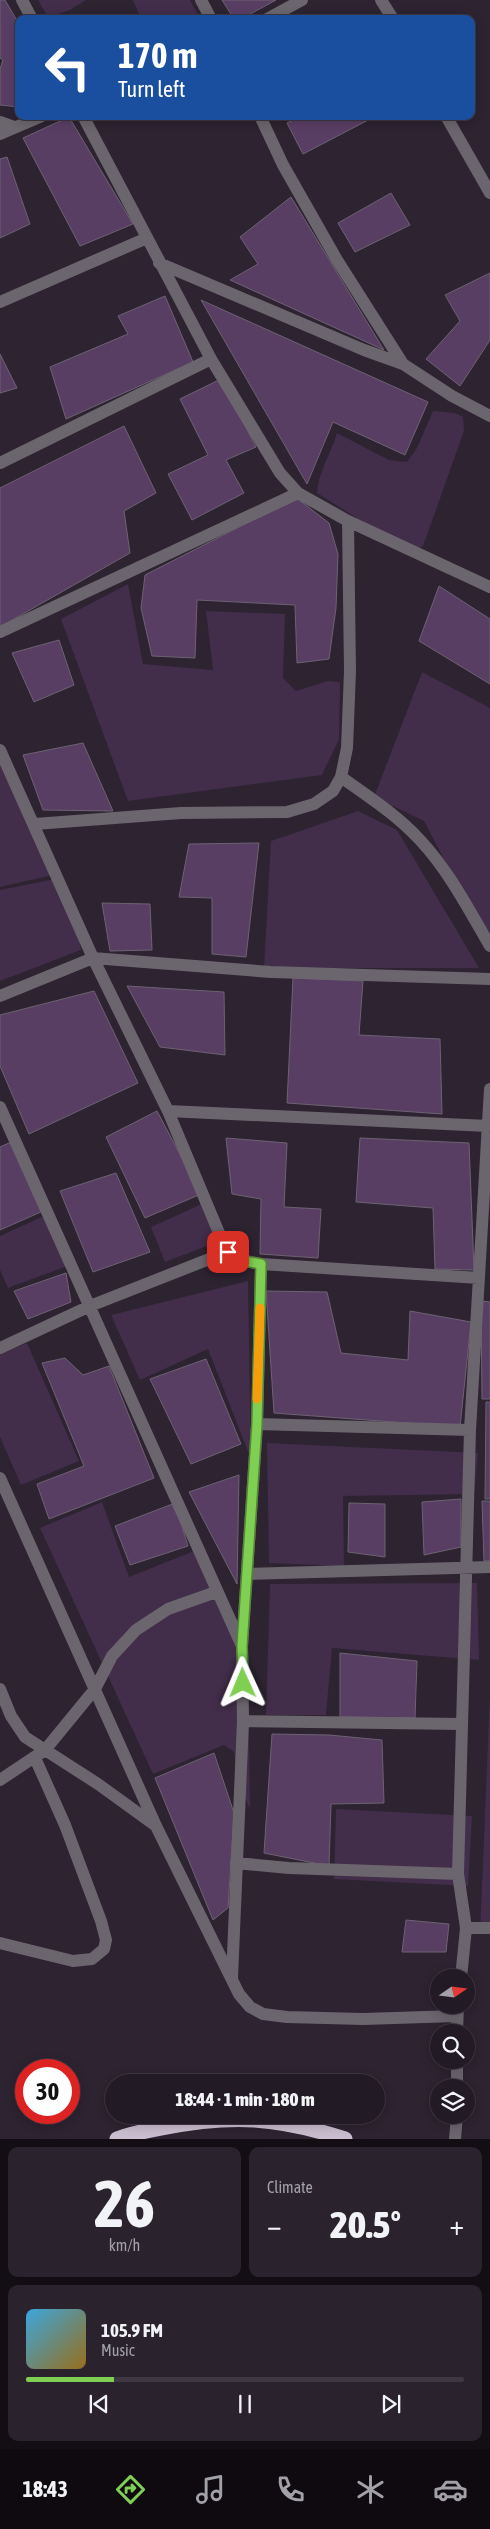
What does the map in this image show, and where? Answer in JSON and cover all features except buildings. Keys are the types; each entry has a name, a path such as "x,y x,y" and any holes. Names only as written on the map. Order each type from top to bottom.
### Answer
{"highway":[{"path":"117,2139 184,2124 237,2118 282,2122 345,2139"}],"street":[{"path":"22,0 30,15"},
{"path":"201,0 209,15"},
{"path":"274,15 302,0"},
{"path":"381,0 390,15"},
{"path":"0,134 32,120"},
{"path":"85,120 210,359 269,456 298,493 348,521 490,586"},
{"path":"262,120 283,165 337,260 403,364"},
{"path":"448,120 490,193"},
{"path":"0,122 14,127"},
{"path":"0,302 147,238"},
{"path":"159,263 364,350 403,364 452,396 490,416"},
{"path":"0,463 210,359"},
{"path":"0,632 128,570 298,493"},
{"path":"35,824 181,813 287,812 314,804 333,791 342,777 347,748 350,671 348,521"},
{"path":"0,750 35,824 93,958 168,1110 228,1252 240,1260 261,1264 479,1278"},
{"path":"342,777 390,812 421,841 446,872 490,946"},
{"path":"0,996 93,958 272,972 490,979"},
{"path":"462,1969 466,1928 458,1874 470,1430 484,1298 479,1278 490,1088"},
{"path":"0,1107 216,1592 242,1646"},
{"path":"168,1110 488,1126"},
{"path":"0,1348 90,1306 228,1252"},
{"path":"232,1978 243,1720 242,1646 250,1496 257,1424 261,1264"},
{"path":"257,1424 470,1430"},
{"path":"0,1478 156,1826 239,1994 250,2006 263,2014 287,2017 363,2019 430,2013"},
{"path":"247,1574 490,1567"},
{"path":"0,1780 45,1750 95,1689 112,1656 136,1630 168,1608 216,1592"},
{"path":"0,1689 18,1730 25,1738 156,1826"},
{"path":"243,1720 462,1724"},
{"path":"0,1943 73,1961 92,1959 104,1948 106,1940 101,1921 65,1825 35,1758"},
{"path":"236,1863 289,1868 458,1874"},
{"path":"466,1928 490,1928"},
{"path":"455,2139 456,2124"}],"shaded area":[{"path":"38,0 86,0 70,10 54,15 47,15"},
{"path":"133,0 190,0 198,15 139,15"},
{"path":"433,411 455,413 463,417 464,431 423,546 411,552 317,493 318,485 337,433 389,460 407,462 417,448"},
{"path":"128,584 143,664 213,670 206,611 285,614 283,678 296,691 328,681 340,682 339,739 322,775 128,801 61,619"},
{"path":"422,672 490,708 490,947 424,821 374,797"},
{"path":"0,759 53,875 0,887"},
{"path":"358,811 397,830 479,968 264,968 271,841"},
{"path":"55,879 76,925 81,950 0,981 0,890"},
{"path":"206,1202 220,1241 165,1262 151,1227"},
{"path":"48,1214 70,1265 8,1288 0,1270 0,1236"},
{"path":"248,1281 251,1459 208,1349 140,1380 111,1315"},
{"path":"27,1343 79,1461 21,1485 0,1437 0,1354"},
{"path":"267,1443 478,1453 474,1494 343,1496 344,1566 269,1563"},
{"path":"102,1502 129,1577 194,1551 248,1669 250,1809 238,1782 234,1752 224,1745 153,1774 40,1528"},
{"path":"477,1583 479,1660 332,1648 326,1715 266,1715 270,1584"},
{"path":"490,1694 490,1934 480,1934"},
{"path":"336,1809 472,1816 468,1886 334,1879"}],"slow traffic":[{"path":"257,1399 260,1308"}],"route":[{"path":"228,1252 240,1260 261,1264 257,1424 250,1496 242,1646 243,1683"}]}
